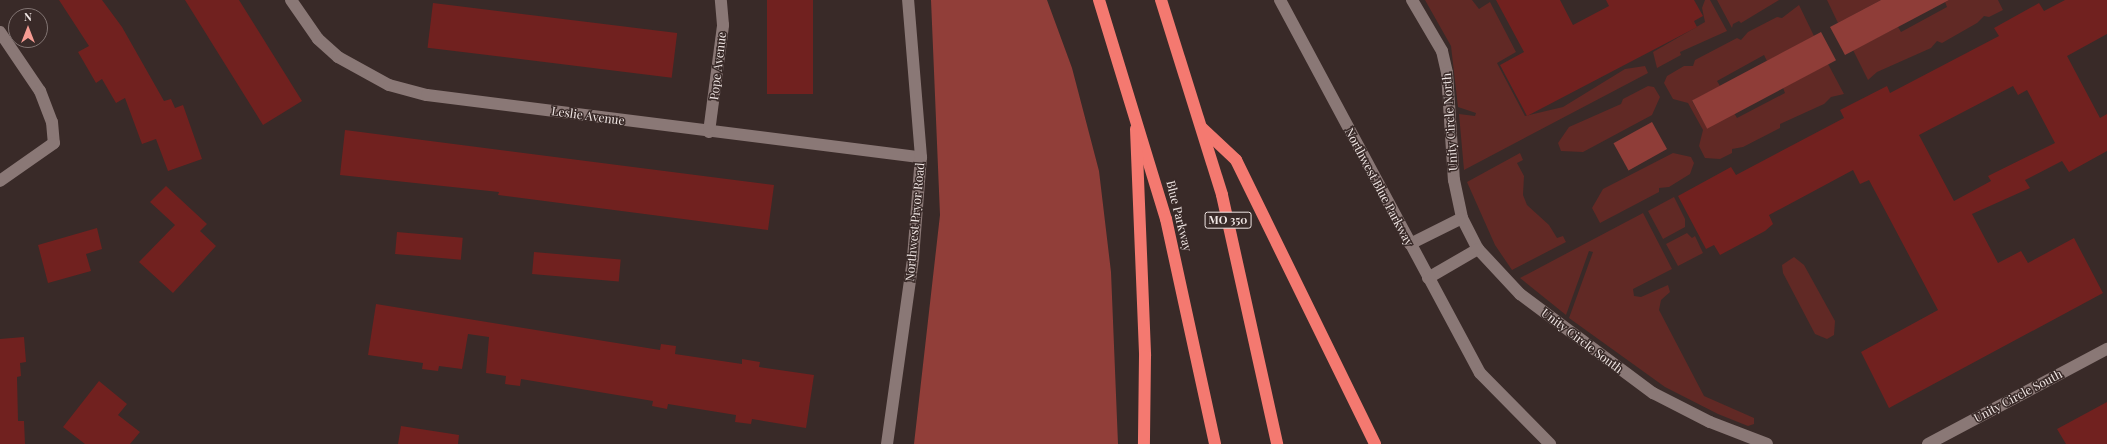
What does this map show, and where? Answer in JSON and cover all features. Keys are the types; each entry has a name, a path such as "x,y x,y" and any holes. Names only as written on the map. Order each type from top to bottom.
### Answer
{"highway":[{"name":"Blue Parkway","path":"1098,0 1135,110 1166,219 1215,444"},
{"name":"MO 350","path":"1161,0 1202,128 1247,302 1277,444"},
{"path":"1135,110 1145,356 1144,444"},
{"path":"1202,128 1236,160 1375,444"}],"street":[{"name":"Leslie Avenue","path":"291,0 318,39 338,57 389,85 427,95 709,132 921,157"},
{"name":"Pope Avenue","path":"709,132 723,25 721,0"},
{"name":"Northwest Pryor Road","path":"887,444 913,258 921,157 908,0"},
{"name":"Northwest Blue Parkway","path":"1280,0 1480,373 1550,444"},
{"name":"Unity Circle North","path":"1412,0 1442,51 1448,72 1454,180"},
{"path":"0,32 40,91 52,122 54,143 0,181"},
{"name":"Unity Circle South","path":"1454,180 1462,218 1478,249 1520,294 1653,393 1710,422 1767,444"},
{"path":"1410,244 1462,218"},
{"path":"1428,278 1478,249"},
{"name":"Unity Circle South","path":"1928,444 2107,349"}],"shaded area":[{"path":"931,0 1047,0 1072,68 1099,171 1111,272 1118,444 914,444 940,215"},
{"path":"1425,0 1472,0 1479,9 1490,2 1516,52 1497,63 1525,116 1563,107 1625,69 1645,66 1648,73 1464,170 1459,114 1475,116 1476,113 1458,107 1451,46"},
{"path":"1705,0 1710,0 1727,31 1680,52 1681,55 1657,68 1653,52 1705,22 1702,8"},
{"path":"1717,0 1779,0 1741,23 1739,21 1733,24 1732,28"},
{"path":"1827,0 1881,0 1838,23"},
{"path":"1881,0 1949,0 1845,55 1830,27"},
{"path":"1949,0 1998,0 2003,10 1989,17 1984,16 1977,23 1942,43 1937,41 1931,48 1877,72 1868,80 1853,50 1898,27 1901,32 1947,7 1945,2"},
{"path":"1799,5 1814,36 1767,61 1764,55 1717,81 1720,86 1692,101 1707,128 1734,113 1737,118 1785,93 1783,88 1828,64 1844,94 1831,97 1824,104 1780,124 1780,128 1743,147 1732,149 1732,153 1720,159 1705,158 1699,146 1703,130 1688,103 1673,99 1664,83 1667,76 1684,66 1693,66 1695,60 1737,38 1741,40 1748,32 1777,17 1782,18"},
{"path":"1821,32 1836,60 1707,129 1692,101"},
{"path":"1648,86 1654,87 1660,97 1652,115 1583,152 1561,151 1558,143 1569,127 1621,104 1623,99"},
{"path":"1652,122 1667,149 1629,170 1614,143"},
{"path":"1520,153 1523,160 1517,163 1524,176 1523,195 1527,205 1549,225 1557,238 1563,236 1566,242 1512,270 1495,245 1467,182"},
{"path":"1673,153 1691,157 1694,163 1690,174 1669,187 1659,188 1659,192 1600,223 1592,208 1603,189"},
{"path":"1674,197 1685,219 1685,227 1663,239 1648,211"},
{"path":"1643,213 1672,269 1633,289 1634,296 1641,297 1668,285 1670,292 1661,300 1659,310 1704,396 1754,418 1754,424 1748,426 1718,414 1665,387 1569,318 1593,252 1589,251 1566,315 1520,278"},
{"path":"1687,233 1692,238 1695,236 1703,253 1678,266 1666,244"},
{"path":"1794,257 1804,265 1835,321 1834,335 1827,339 1815,334 1783,273 1782,265"}],"building":[{"path":"59,0 102,0 122,27 164,101 171,99 175,108 183,105 202,159 168,171 156,139 142,144 125,98 116,103 102,79 96,83 78,52 89,46"},
{"path":"185,0 239,0 302,101 263,125"},
{"path":"767,0 813,0 813,94 767,94"},
{"path":"1496,0 1560,0 1573,25 1609,6 1606,0 1694,0 1703,16 1694,21 1697,27 1527,116 1500,65 1524,52"},
{"path":"2065,0 2107,0 2107,34 2067,56 2100,118 2107,114 2107,151 2069,172 2062,161 2025,180 2030,188 1972,214 1998,263 2021,251 2028,263 2074,238 2103,293 1889,408 1861,352 1938,310 1869,180 1860,184 1853,170 1769,215 1773,224 1765,231 1720,255 1714,245 1706,249 1678,196 1731,167 1736,175 1844,118 1840,110 1887,86 1890,93 1999,36 1994,28 2039,3 2044,11","holes":["2013,86 2018,95 2027,90 2055,143 1988,176 1991,181 1954,201 1919,135"]},
{"path":"433,3 677,33 672,78 428,48"},
{"path":"345,130 774,185 768,230 498,195 499,192 340,175"},
{"path":"166,186 207,224 200,231 216,246 173,293 139,262 175,225 150,202"},
{"path":"97,228 102,249 86,254 91,271 48,283 38,245"},
{"path":"397,232 463,238 461,260 395,254"},
{"path":"534,252 621,260 619,281 532,274"},
{"path":"376,304 660,350 661,344 676,346 675,354 742,364 742,359 760,362 759,367 814,375 806,428 752,419 751,424 735,422 736,415 668,404 667,409 652,406 653,401 521,379 520,386 505,384 506,376 486,373 489,337 468,334 462,369 439,366 438,371 422,369 423,363 368,355"},
{"path":"24,337 26,362 20,363 21,376 17,377 18,421 24,421 25,444 0,444 0,339"},
{"path":"99,381 127,404 118,415 140,432 130,444 85,444 63,427"},
{"path":"2107,402 2107,444 2066,444 2057,429"},
{"path":"401,426 459,435 458,444 398,444"}]}
